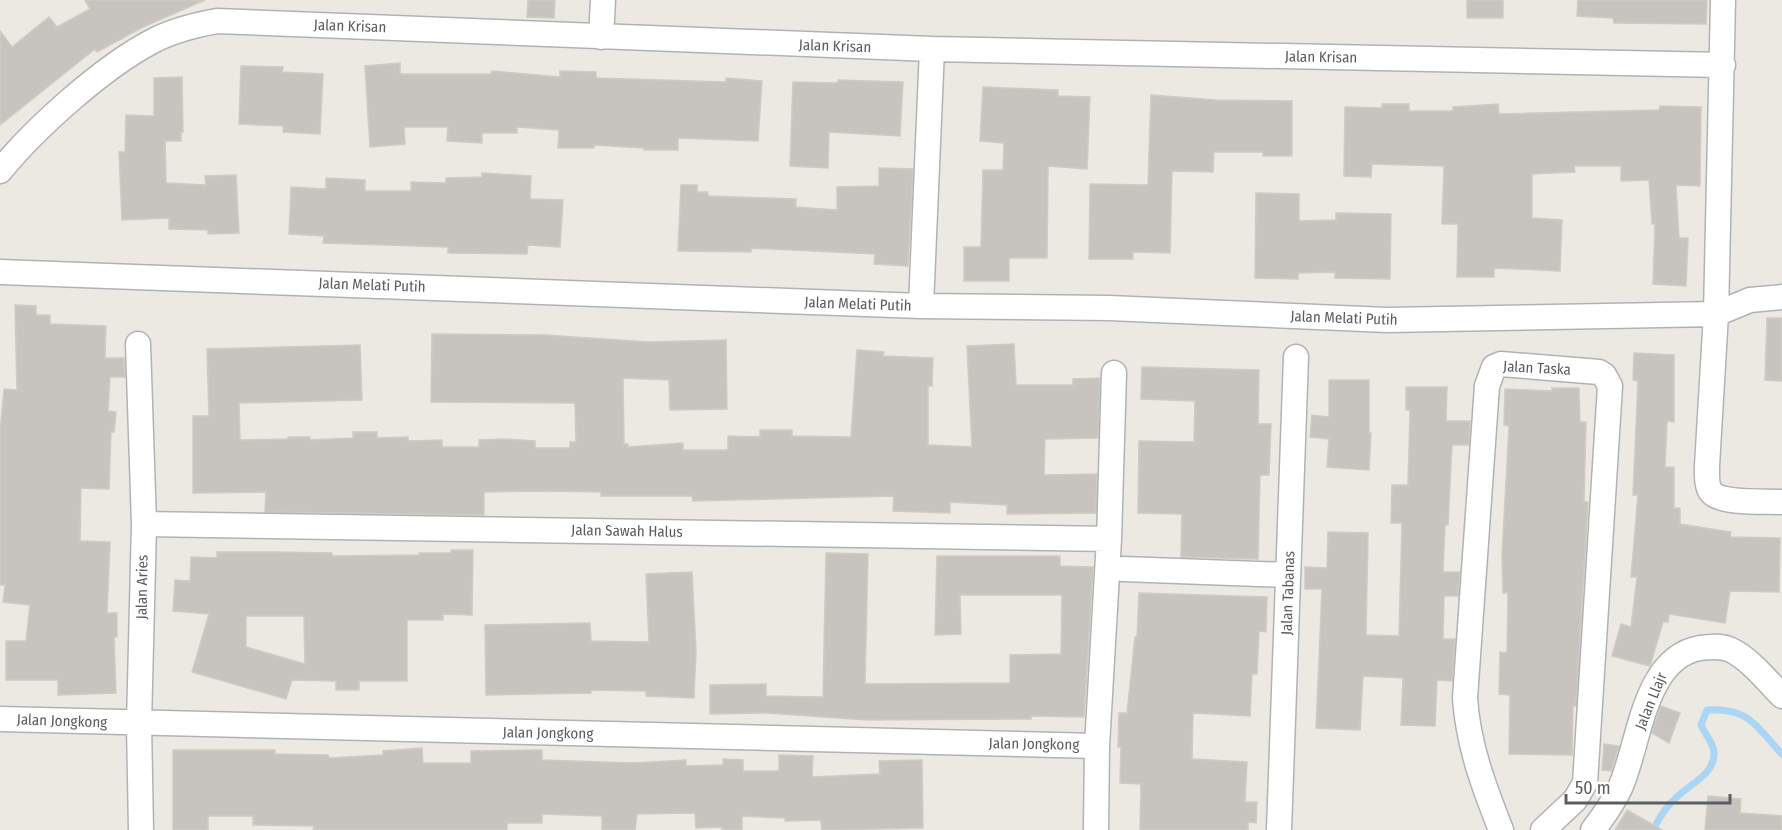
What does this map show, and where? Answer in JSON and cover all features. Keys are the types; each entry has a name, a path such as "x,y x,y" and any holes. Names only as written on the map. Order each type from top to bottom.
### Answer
{"street":[{"path":"601,36 603,0"},
{"path":"1724,0 1716,314 1707,466 1708,488 1712,493 1730,500 1782,502"},
{"name":"Jalan Krisan","path":"0,171 15,152 105,71 152,41 196,25 217,21 932,49 1723,65"},
{"path":"921,306 932,49"},
{"name":"Jalan Melati Putih","path":"0,272 921,306 1109,308 1387,320 1716,314"},
{"path":"1716,314 1750,300 1782,297"},
{"name":"Jalan Aries","path":"138,344 144,524 139,724 141,830"},
{"name":"Jalan Tabanas","path":"1279,830 1296,357"},
{"name":"Jalan Taska","path":"1501,830 1472,747 1467,726 1465,698 1487,386 1494,367 1501,364 1599,372 1604,375 1610,386 1585,783 1575,800 1543,830"},
{"path":"1096,830 1097,746 1109,539 1114,373"},
{"name":"Jalan Sawah Halus","path":"144,524 1109,539"},
{"path":"1123,570 1288,575"},
{"name":"Jalan Llajr","path":"1593,830 1620,788 1649,699 1663,668 1676,656 1708,647 1729,649 1739,655 1782,696"},
{"name":"Jalan Jongkong","path":"0,719 1097,746"}],"building":[{"path":"85,0 205,0 143,27 97,52 95,49 0,125 0,31 12,47 49,17 57,27 90,9"},
{"path":"528,0 555,0 554,18 527,17"},
{"path":"1467,0 1503,0 1503,18 1467,18"},
{"path":"1578,0 1707,0 1706,24 1614,23 1613,18 1577,16"},
{"path":"400,63 400,74 491,74 492,71 560,77 560,71 596,72 596,78 726,82 726,78 762,81 758,141 678,138 678,150 644,150 644,148 594,145 594,148 558,148 559,130 517,127 517,133 482,133 482,143 447,141 448,127 404,127 405,144 370,147 365,66"},
{"path":"241,66 283,67 282,72 323,74 320,134 283,132 284,126 239,124"},
{"path":"182,77 183,132 181,132 181,141 165,141 166,183 206,185 205,176 236,175 239,233 208,234 208,230 169,229 169,218 122,220 119,152 125,152 126,115 154,116 154,78"},
{"path":"838,80 903,82 900,136 829,132 828,168 790,166 793,82 838,83"},
{"path":"983,87 1058,90 1058,96 1090,97 1087,169 1048,166 1047,258 1009,258 1009,281 964,281 964,247 981,247 983,170 1003,170 1004,143 980,141"},
{"path":"1151,95 1216,100 1292,101 1292,156 1263,156 1263,152 1214,152 1213,172 1172,171 1170,253 1133,252 1133,259 1089,259 1090,184 1148,185"},
{"path":"1382,104 1409,104 1409,111 1453,111 1453,107 1498,104 1499,114 1659,110 1660,106 1701,107 1700,186 1676,185 1679,238 1688,238 1686,286 1653,284 1655,224 1652,224 1649,180 1621,181 1621,166 1574,166 1575,172 1532,174 1532,218 1562,220 1560,271 1494,268 1494,277 1457,277 1458,224 1442,224 1444,166 1372,164 1371,177 1344,176 1345,107 1382,108"},
{"path":"879,168 913,169 908,266 874,264 875,254 751,248 751,252 678,251 681,185 697,185 697,192 708,192 708,196 796,199 796,207 837,210 837,187 879,186"},
{"path":"482,173 531,176 530,199 563,200 560,247 528,245 527,254 448,253 448,247 323,243 324,236 289,234 291,187 326,189 326,178 365,180 365,191 411,191 411,182 446,183 446,178 482,177"},
{"path":"1256,193 1299,194 1299,221 1336,220 1336,213 1391,214 1390,279 1335,278 1335,272 1298,273 1298,279 1255,278"},
{"path":"15,305 36,306 36,315 50,315 50,324 106,326 105,358 124,358 125,377 110,377 108,411 116,412 114,432 111,432 109,489 81,488 80,541 110,542 107,613 117,613 117,637 114,637 116,693 58,695 58,680 6,680 6,641 26,641 30,605 3,602 5,585 0,585 0,433 4,389 17,390"},
{"path":"1767,318 1782,318 1782,381 1765,380"},
{"path":"432,334 545,335 648,342 726,340 727,409 670,410 669,380 623,378 624,444 628,444 628,447 683,443 683,450 728,450 728,436 760,437 760,430 792,430 792,436 851,437 857,350 884,352 883,356 933,358 932,386 928,386 928,445 972,447 967,346 1014,344 1016,385 1073,385 1073,379 1100,378 1098,438 1045,439 1044,475 1097,474 1096,513 1007,514 1007,505 950,502 950,513 893,511 894,496 693,501 692,496 601,496 601,492 546,491 484,492 484,515 265,512 266,492 193,493 193,416 209,416 207,349 360,345 362,400 239,403 240,440 288,439 288,437 310,437 310,440 353,438 353,432 377,432 377,438 408,437 408,441 442,440 442,447 479,447 479,440 503,439 535,441 535,448 570,448 570,442 576,442 575,403 431,402"},
{"path":"1634,353 1674,355 1674,422 1667,421 1665,467 1674,467 1674,508 1680,508 1680,524 1731,532 1730,537 1780,538 1779,592 1730,591 1725,623 1669,614 1668,622 1663,622 1650,666 1612,656 1621,624 1631,627 1637,577 1631,577 1638,495 1633,495 1638,381 1633,380"},
{"path":"1142,367 1259,370 1258,424 1271,424 1269,475 1260,475 1258,559 1181,557 1182,514 1138,513 1139,441 1194,442 1195,401 1141,399"},
{"path":"1329,380 1369,380 1369,433 1371,433 1369,470 1327,467 1329,439 1310,437 1312,415 1329,417"},
{"path":"1406,387 1447,387 1446,421 1470,421 1469,445 1452,445 1448,525 1445,525 1443,572 1460,572 1458,596 1444,596 1443,639 1455,639 1452,681 1437,680 1435,726 1401,725 1403,678 1363,676 1360,730 1316,728 1322,589 1305,589 1305,567 1327,568 1328,532 1368,533 1366,635 1399,636 1402,523 1391,523 1392,485 1408,485 1410,410 1406,410"},
{"path":"1552,388 1579,388 1580,422 1586,422 1584,502 1588,502 1576,706 1573,706 1572,755 1509,754 1510,695 1499,694 1500,652 1507,653 1508,593 1503,593 1502,556 1509,426 1504,425 1505,389 1552,391"},
{"path":"451,550 473,550 472,615 443,614 443,620 407,620 407,681 359,681 359,690 336,690 336,681 292,680 286,699 192,672 209,614 173,611 175,580 190,581 191,557 217,558 217,552 332,553 332,556 451,553","holes":["246,616 304,616 305,664 246,647"]},
{"path":"826,553 868,554 865,684 1010,683 1010,655 1061,654 1062,595 960,595 961,634 935,635 937,556 1060,556 1060,566 1093,567 1084,717 867,720 767,713 710,714 710,685 766,684 766,696 823,697"},
{"path":"692,572 696,651 694,698 646,696 646,691 591,690 591,693 486,695 485,625 590,623 591,641 649,642 646,574"},
{"path":"1139,593 1267,597 1266,632 1259,631 1257,674 1252,674 1250,716 1193,713 1192,759 1247,762 1245,802 1257,802 1256,823 1248,822 1248,830 1140,830 1141,784 1120,783 1121,747 1118,747 1119,713 1127,713 1135,637 1137,637"},
{"path":"1661,706 1680,713 1669,743 1652,733"},
{"path":"1604,744 1619,746 1611,771 1602,770"},
{"path":"422,748 423,763 471,763 471,751 542,750 542,760 634,763 686,760 686,766 723,765 723,759 743,760 743,771 779,771 779,755 813,756 812,777 880,774 879,761 922,760 923,828 822,830 821,820 785,821 785,818 742,816 742,830 722,830 722,827 696,828 695,813 637,814 635,830 602,830 602,816 542,814 542,823 507,823 507,830 313,830 314,826 253,825 253,816 208,816 208,830 173,830 173,750 275,750 275,754 328,755 329,758 383,755 383,751"},
{"path":"1708,796 1741,799 1740,813 1782,816 1782,830 1705,830"},
{"path":"1627,810 1662,830 1615,830"}],"waterway":[{"path":"1653,830 1670,803 1705,774 1713,762 1713,747 1701,725 1707,710 1722,710 1743,716 1759,728 1782,754"}]}
